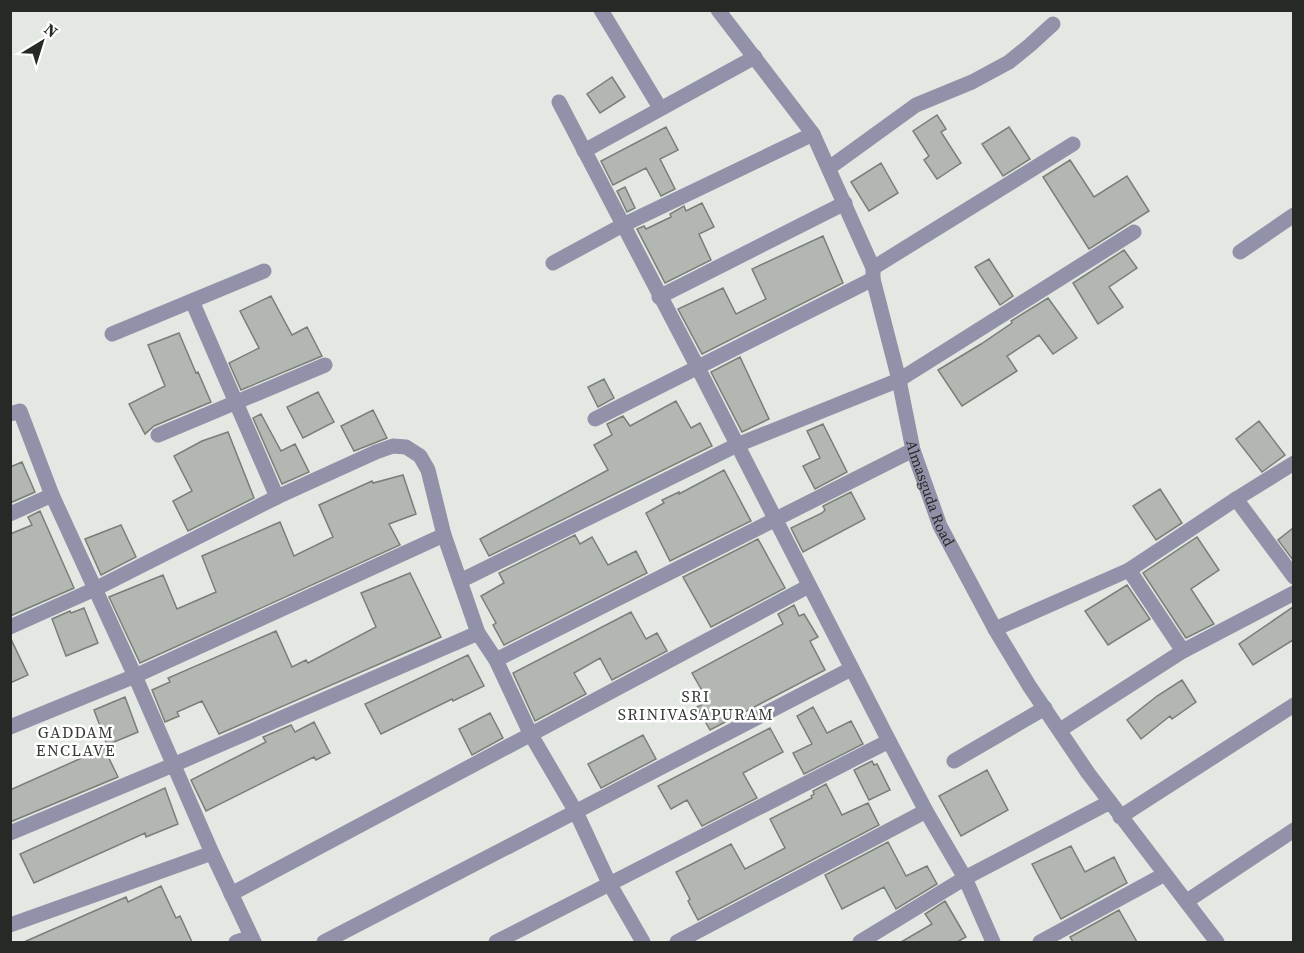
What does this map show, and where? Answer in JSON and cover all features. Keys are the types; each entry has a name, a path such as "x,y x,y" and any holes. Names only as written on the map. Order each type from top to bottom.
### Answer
{"street":[{"path":"601,10 660,108"},
{"name":"Almasguda Road","path":"718,10 813,134 845,203 873,274 899,380 913,450 940,526 995,629 1088,773 1217,942"},
{"path":"829,168 916,105 972,82 1009,62 1053,24"},
{"path":"584,151 756,57"},
{"path":"559,102 851,669 926,811 965,878 993,942"},
{"path":"553,263 622,225 813,134"},
{"path":"595,419 698,368 873,274 1073,144"},
{"path":"660,297 845,203"},
{"path":"1240,252 1293,215"},
{"path":"460,581 737,445 899,380 1134,232"},
{"path":"112,334 264,271"},
{"path":"192,301 277,497"},
{"path":"158,435 325,365"},
{"path":"10,414 20,411 52,495 253,940 236,942"},
{"path":"10,627 95,589 277,497 376,452 393,446 406,447 420,456 428,470 444,535 478,633 496,660 531,735 576,812 609,883 643,942"},
{"path":"496,660 913,450"},
{"path":"995,629 1128,570 1293,463"},
{"path":"10,514 52,495"},
{"path":"1236,499 1293,577"},
{"path":"10,727 135,676 444,535"},
{"path":"1128,570 1183,651"},
{"path":"231,894 809,586"},
{"path":"1060,730 1183,651 1293,593"},
{"path":"10,833 478,633"},
{"path":"324,942 851,669"},
{"path":"1120,817 1293,705"},
{"path":"954,761 1045,708"},
{"path":"496,942 889,741"},
{"path":"860,942 965,878 1110,802"},
{"path":"676,942 926,811"},
{"path":"1186,901 1293,830"},
{"path":"10,925 212,853"},
{"path":"1040,942 1165,874"}],"building":[{"path":"612,77 625,97 600,113 587,94"},
{"path":"937,115 946,129 941,132 961,163 937,179 924,160 929,156 913,131"},
{"path":"666,127 678,150 660,159 675,189 661,196 646,168 613,185 601,161"},
{"path":"1009,127 1030,159 1003,176 982,144"},
{"path":"1070,160 1094,197 1127,176 1149,211 1089,249 1043,177"},
{"path":"881,163 898,193 869,211 851,182"},
{"path":"625,187 635,208 627,212 617,191"},
{"path":"702,203 714,227 699,234 711,260 665,283 637,229 644,226 646,229 671,217 670,214 684,206 686,211"},
{"path":"823,236 843,283 702,354 678,309 723,288 736,314 766,299 752,269"},
{"path":"1124,250 1137,268 1109,287 1123,307 1098,324 1073,283"},
{"path":"989,259 1013,296 1000,305 975,267"},
{"path":"271,296 292,335 307,327 322,356 241,390 229,363 259,348 240,311"},
{"path":"1048,298 1077,338 1053,354 1039,335 1007,356 1017,371 962,406 938,370"},
{"path":"179,333 211,402 154,426 145,434 129,404 165,386 148,345"},
{"path":"740,357 769,419 742,432 711,372"},
{"path":"604,379 614,398 598,407 588,387"},
{"path":"318,392 334,422 303,438 287,407"},
{"path":"676,401 691,428 700,423 712,446 489,556 480,539 608,470 594,445 612,435 607,424 623,416 630,426"},
{"path":"373,410 387,438 354,451 341,426"},
{"path":"261,414 281,451 295,444 309,472 282,484 253,418"},
{"path":"1259,421 1285,455 1262,472 1236,439"},
{"path":"823,424 847,472 815,489 803,466 820,458 807,431"},
{"path":"228,432 254,498 188,531 173,501 192,491 174,456 202,441"},
{"path":"22,462 35,492 10,503 10,467"},
{"path":"724,470 751,521 670,561 646,513 664,503 662,500 679,492 679,494"},
{"path":"403,475 416,514 389,524 400,545 140,663 109,597 163,575 177,609 216,592 202,556 280,522 294,556 333,537 319,505 372,481 373,483"},
{"path":"1160,489 1182,523 1156,540 1133,506"},
{"path":"851,492 865,519 803,552 791,528 822,513 825,510 823,506"},
{"path":"40,511 74,588 10,616 10,534 32,525 28,517"},
{"path":"121,525 136,557 101,575 85,539"},
{"path":"1293,528 1293,560 1278,540"},
{"path":"575,535 580,544 592,537 608,565 636,551 647,573 504,645 493,625 496,623 481,596 504,583 499,573"},
{"path":"1197,537 1219,570 1191,589 1214,624 1186,638 1143,573"},
{"path":"758,539 785,588 711,627 683,577"},
{"path":"410,573 441,637 219,734 202,701 177,712 179,716 165,722 152,690 170,682 168,678 276,631 292,667 306,660 308,663 376,627 361,593"},
{"path":"1127,585 1150,619 1108,645 1085,611"},
{"path":"794,605 799,616 804,614 818,637 810,641 825,670 710,730 697,707 708,701 692,673 783,624 778,614"},
{"path":"1293,607 1293,640 1253,665 1239,644"},
{"path":"84,608 98,643 66,656 52,619"},
{"path":"631,612 646,639 657,633 667,651 612,680 600,658 574,673 586,694 535,721 513,673"},
{"path":"10,637 28,675 10,683"},
{"path":"468,655 484,686 381,734 365,704"},
{"path":"1182,680 1196,702 1172,719 1170,716 1141,739 1127,720"},
{"path":"125,697 138,732 107,745 94,710"},
{"path":"813,707 827,733 851,721 863,744 804,774 793,753 812,744 797,716"},
{"path":"490,713 503,738 472,755 459,729"},
{"path":"314,722 330,753 316,760 314,757 206,811 191,780 266,742 263,737 291,725 295,732"},
{"path":"770,728 783,752 743,773 757,798 702,826 687,800 671,809 658,786"},
{"path":"643,735 656,759 601,788 588,764"},
{"path":"104,748 118,777 10,822 10,790"},
{"path":"872,761 874,765 877,764 890,790 869,800 854,770"},
{"path":"987,770 1008,810 961,836 939,796"},
{"path":"826,784 842,815 868,803 879,825 698,920 676,872 731,844 745,869 785,848 770,819 812,798 813,791"},
{"path":"165,788 178,824 146,837 145,833 34,883 20,854"},
{"path":"888,842 906,876 927,866 937,884 896,909 884,887 842,909 825,875"},
{"path":"1071,846 1085,872 1114,857 1127,883 1061,919 1032,864"},
{"path":"161,886 176,918 180,916 192,942 24,942 126,897 128,902"},
{"path":"945,901 966,937 957,942 901,942 932,924 925,914"},
{"path":"1119,910 1137,942 1073,942 1070,937"}],"district":[{"name":"SRI SRINIVASAPURAM","path":"696,705"},
{"name":"GADDAM ENCLAVE","path":"76,741"}]}
